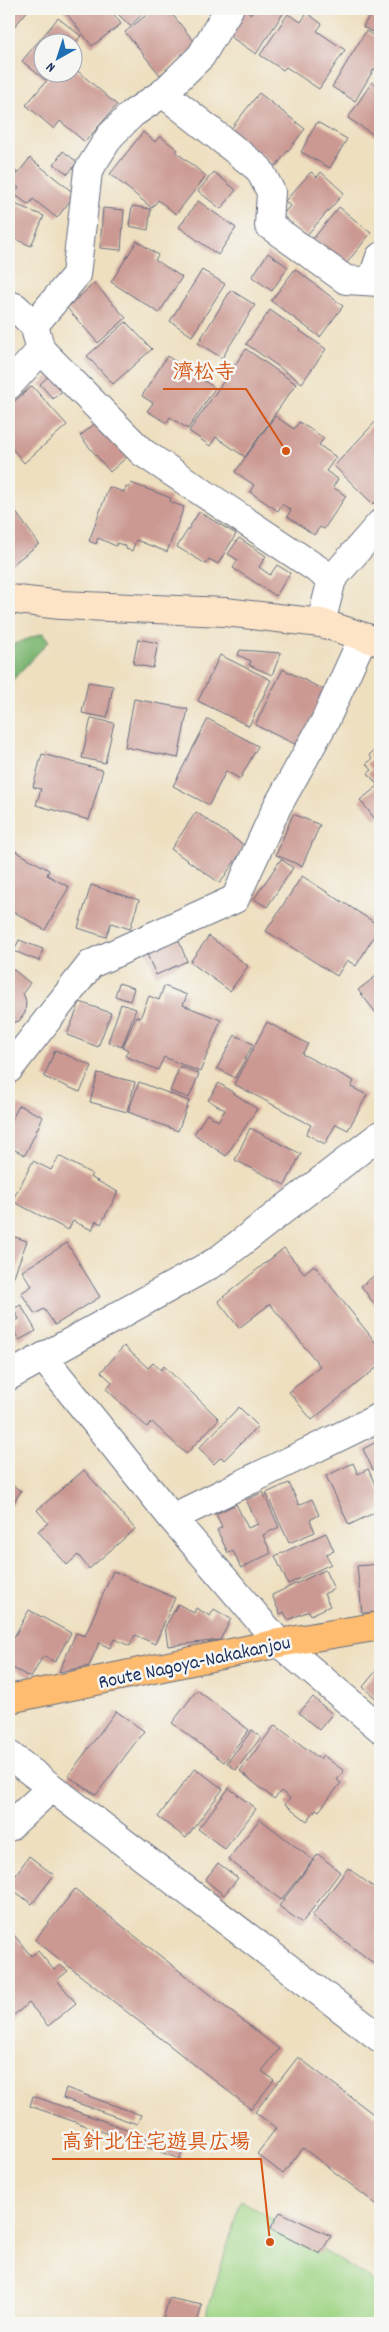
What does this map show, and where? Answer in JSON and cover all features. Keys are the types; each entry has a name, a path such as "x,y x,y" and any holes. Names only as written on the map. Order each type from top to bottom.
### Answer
{"main road":[{"name":"Route Nagoya-Nakakanjou","path":"9,1699 279,1643 380,1626"}],"street":[{"path":"9,386 76,275 88,171 110,136 132,114 164,93 200,56 229,9"},
{"path":"164,93 259,170 271,192 269,225 346,280 378,273"},
{"path":"9,304 15,307 37,338 142,452 332,579"},
{"path":"321,623 332,579 380,524"},
{"path":"9,599 61,605 225,612 321,623 371,639 277,807 235,899 91,964 9,1069"},
{"path":"9,1376 217,1261 380,1135"},
{"path":"43,1357 172,1518 279,1643 380,1728"},
{"path":"172,1518 380,1417"},
{"path":"9,1755 380,2038"},
{"path":"9,1827 51,1788"}],"green space":[{"path":"43,633 49,641 9,684 9,646"},
{"path":"241,2200 380,2285 380,2323 204,2323"}],"building":[{"path":"9,9 29,9 15,26 9,20"},
{"path":"63,9 110,9 121,24 92,46"},
{"path":"113,9 148,9 130,26"},
{"path":"154,9 168,9 197,45 160,75 125,32"},
{"path":"244,9 251,14 255,9 286,9 256,54 228,35"},
{"path":"373,9 380,9 380,36 363,27"},
{"path":"307,13 322,24 317,31 345,50 319,89 286,67 283,70 260,55 288,14 301,22"},
{"path":"58,18 76,32 46,32"},
{"path":"366,31 380,40 380,72 374,69 355,101 332,87"},
{"path":"32,49 32,69 22,61"},
{"path":"82,75 117,105 85,142 60,121 54,129 26,105 46,82 82,82"},
{"path":"372,82 380,87 380,139 348,118"},
{"path":"259,93 305,129 276,166 230,130"},
{"path":"317,122 347,139 330,168 301,152"},
{"path":"143,132 155,142 160,136 178,150 176,152 206,176 176,214 158,200 152,208 110,174"},
{"path":"63,151 77,162 68,174 54,164"},
{"path":"30,158 75,194 57,218 33,199 29,205 14,194 19,188 11,182"},
{"path":"9,166 17,172 10,183 16,188 9,197"},
{"path":"214,172 236,190 221,209 198,191"},
{"path":"311,172 317,177 321,172 344,193 306,236 282,215 290,206 285,201"},
{"path":"198,201 236,228 218,255 179,227"},
{"path":"12,203 44,216 31,246 9,236 9,210"},
{"path":"132,206 151,209 148,230 129,226"},
{"path":"339,207 371,233 345,265 313,239"},
{"path":"103,208 124,210 121,250 100,248"},
{"path":"137,241 158,255 155,260 182,277 159,313 111,282"},
{"path":"268,253 288,267 272,291 252,277"},
{"path":"295,269 343,306 320,337 271,301"},
{"path":"202,270 225,284 192,336 170,321"},
{"path":"94,283 126,318 98,343 67,308"},
{"path":"231,290 255,305 222,358 198,343"},
{"path":"270,310 326,349 302,383 246,344"},
{"path":"126,322 152,349 113,384 87,356"},
{"path":"246,349 296,384 245,457 216,437 210,446 189,431"},
{"path":"167,356 215,388 188,429 170,417 167,423 147,411 153,403 142,396"},
{"path":"54,371 68,386 53,399 40,384"},
{"path":"32,386 67,425 24,463 9,445 9,406"},
{"path":"275,416 294,429 299,422 324,438 319,445 336,457 326,471 338,479 333,487 346,496 324,529 320,527 314,535 287,516 291,510 282,504 278,511 250,492 254,485 235,472"},
{"path":"380,417 380,497 373,504 334,466"},
{"path":"97,422 127,457 110,472 80,436"},
{"path":"131,483 171,498 170,502 184,507 167,552 136,540 132,551 126,549 126,546 117,543 116,546 98,538 96,544 89,541 109,487 124,492"},
{"path":"9,503 39,544 9,567"},
{"path":"199,512 236,534 218,564 209,559 206,564 177,547"},
{"path":"239,538 266,556 259,567 270,575 277,565 290,573 276,596 233,568 238,560 228,554"},
{"path":"138,639 158,643 153,668 133,664"},
{"path":"240,650 281,653 272,675 249,665 251,661 238,655"},
{"path":"220,655 271,680 249,726 198,701"},
{"path":"283,669 326,691 299,746 255,725"},
{"path":"88,682 113,686 107,718 82,713"},
{"path":"134,699 188,709 178,758 125,747"},
{"path":"91,718 114,723 105,763 82,758"},
{"path":"208,719 258,746 240,779 226,771 209,805 173,786"},
{"path":"380,746 380,814 375,819 360,800 378,786 368,773 372,770 366,764 372,759 369,755"},
{"path":"42,754 103,770 89,820 36,805 41,789 33,787"},
{"path":"196,812 245,846 220,883 171,849"},
{"path":"293,814 320,825 302,866 276,855"},
{"path":"10,848 49,870 47,875 69,887 45,930 9,909"},
{"path":"281,859 293,868 267,907 254,899"},
{"path":"302,876 380,926 356,966 347,960 337,976 266,931"},
{"path":"91,885 139,900 130,929 111,923 106,937 78,928"},
{"path":"209,936 248,966 230,991 190,962"},
{"path":"178,939 187,961 156,975 146,952"},
{"path":"19,940 43,949 39,961 14,951"},
{"path":"9,966 30,983 23,993 26,1001 25,1013 19,1021 9,1024"},
{"path":"380,973 380,1018 358,990"},
{"path":"119,983 134,988 130,1001 115,996"},
{"path":"164,986 187,995 183,1005 221,1020 200,1072 164,1057 158,1070 125,1056 128,1050 123,1047 136,1016 140,1018 149,996 159,1000"},
{"path":"80,1002 111,1013 98,1047 67,1035"},
{"path":"121,1004 136,1009 122,1047 108,1042"},
{"path":"267,1022 308,1044 302,1054 354,1081 351,1087 367,1095 348,1130 336,1124 325,1144 306,1134 311,1125 234,1084"},
{"path":"235,1035 253,1044 235,1078 217,1068"},
{"path":"55,1050 92,1066 80,1092 44,1077"},
{"path":"180,1066 199,1074 189,1098 170,1091"},
{"path":"98,1073 135,1082 127,1112 90,1102"},
{"path":"139,1082 189,1101 178,1131 128,1112"},
{"path":"219,1083 257,1109 226,1156 194,1134 207,1114 218,1121 225,1110 208,1100"},
{"path":"19,1105 43,1117 25,1155 9,1147 9,1126"},
{"path":"250,1128 301,1154 285,1185 235,1160"},
{"path":"59,1156 92,1174 90,1177 118,1192 101,1224 96,1221 92,1230 73,1221 68,1230 12,1201 33,1161 51,1170"},
{"path":"9,1235 27,1241 12,1281 9,1279"},
{"path":"67,1243 100,1297 55,1325 44,1309 35,1314 21,1293 32,1286 22,1271"},
{"path":"284,1248 304,1273 314,1265 380,1348 380,1365 312,1420 289,1392 320,1366 270,1304 239,1328 218,1301"},
{"path":"380,1271 380,1312 361,1286"},
{"path":"21,1305 36,1331 19,1340 10,1324 19,1319 13,1309"},
{"path":"124,1346 148,1368 153,1363 161,1370 164,1366 219,1419 186,1454 152,1422 147,1427 106,1389 112,1382 101,1372"},
{"path":"239,1407 258,1426 224,1460 221,1457 214,1464 199,1448"},
{"path":"380,1440 380,1466 373,1470 363,1449"},
{"path":"353,1463 358,1474 368,1469 380,1495 380,1510 349,1525 326,1476"},
{"path":"84,1470 135,1529 89,1569 78,1555 67,1565 38,1531 48,1523 37,1510"},
{"path":"9,1479 13,1482 11,1484 21,1491 9,1510"},
{"path":"289,1483 299,1505 312,1499 319,1515 310,1520 315,1532 289,1543 266,1493"},
{"path":"263,1492 279,1527 263,1535 271,1553 241,1568 233,1551 228,1553 217,1530 222,1527 216,1514 236,1504 248,1528 258,1524 246,1500"},
{"path":"326,1533 334,1551 326,1554 331,1564 288,1584 275,1556"},
{"path":"380,1564 380,1612 362,1613 357,1566"},
{"path":"325,1570 334,1589 324,1594 330,1606 311,1615 309,1611 288,1620 284,1612 280,1614 272,1595"},
{"path":"113,1571 175,1598 155,1644 135,1635 130,1646 114,1639 110,1648 99,1643 89,1666 59,1672 76,1633 85,1636"},
{"path":"178,1604 194,1613 196,1608 210,1616 214,1609 231,1619 220,1640 168,1646 165,1627"},
{"path":"29,1610 71,1633 55,1662 43,1656 31,1678 9,1666 9,1646"},
{"path":"380,1666 380,1702 363,1687"},
{"path":"197,1690 249,1730 224,1762 172,1723"},
{"path":"313,1697 332,1714 319,1730 299,1713"},
{"path":"116,1711 144,1731 96,1795 68,1776"},
{"path":"275,1725 320,1759 323,1755 344,1771 337,1780 341,1783 319,1811 316,1809 307,1821 285,1804 290,1798 281,1791 274,1799 240,1771"},
{"path":"252,1730 261,1737 236,1770 227,1763"},
{"path":"195,1768 223,1789 186,1838 158,1817"},
{"path":"229,1788 256,1809 225,1849 198,1829"},
{"path":"260,1819 313,1860 281,1900 228,1859"},
{"path":"318,1854 340,1872 302,1923 279,1906"},
{"path":"29,1856 54,1875 32,1904 9,1887 9,1884"},
{"path":"218,1863 238,1878 224,1895 205,1880"},
{"path":"348,1868 380,1892 380,1968 312,1916"},
{"path":"75,1889 279,2049 262,2071 274,2080 251,2109 35,1940"},
{"path":"10,1930 31,1956 38,1951 54,1970 60,1965 68,1971 57,1980 76,2003 48,2026 29,2003 9,2019"},
{"path":"298,2057 380,2119 380,2207 303,2148 283,2174 257,2154 276,2128 255,2112"},
{"path":"66,2088 141,2115 137,2124 63,2098"},
{"path":"33,2096 183,2149 180,2159 30,2106"},
{"path":"280,2212 331,2236 320,2254 270,2229"},
{"path":"169,2298 202,2305 197,2323 162,2323"}],"place":[{"name":"濟松寺","path":"286,451"},
{"name":"高針北住宅遊具広場","path":"270,2242"}]}
